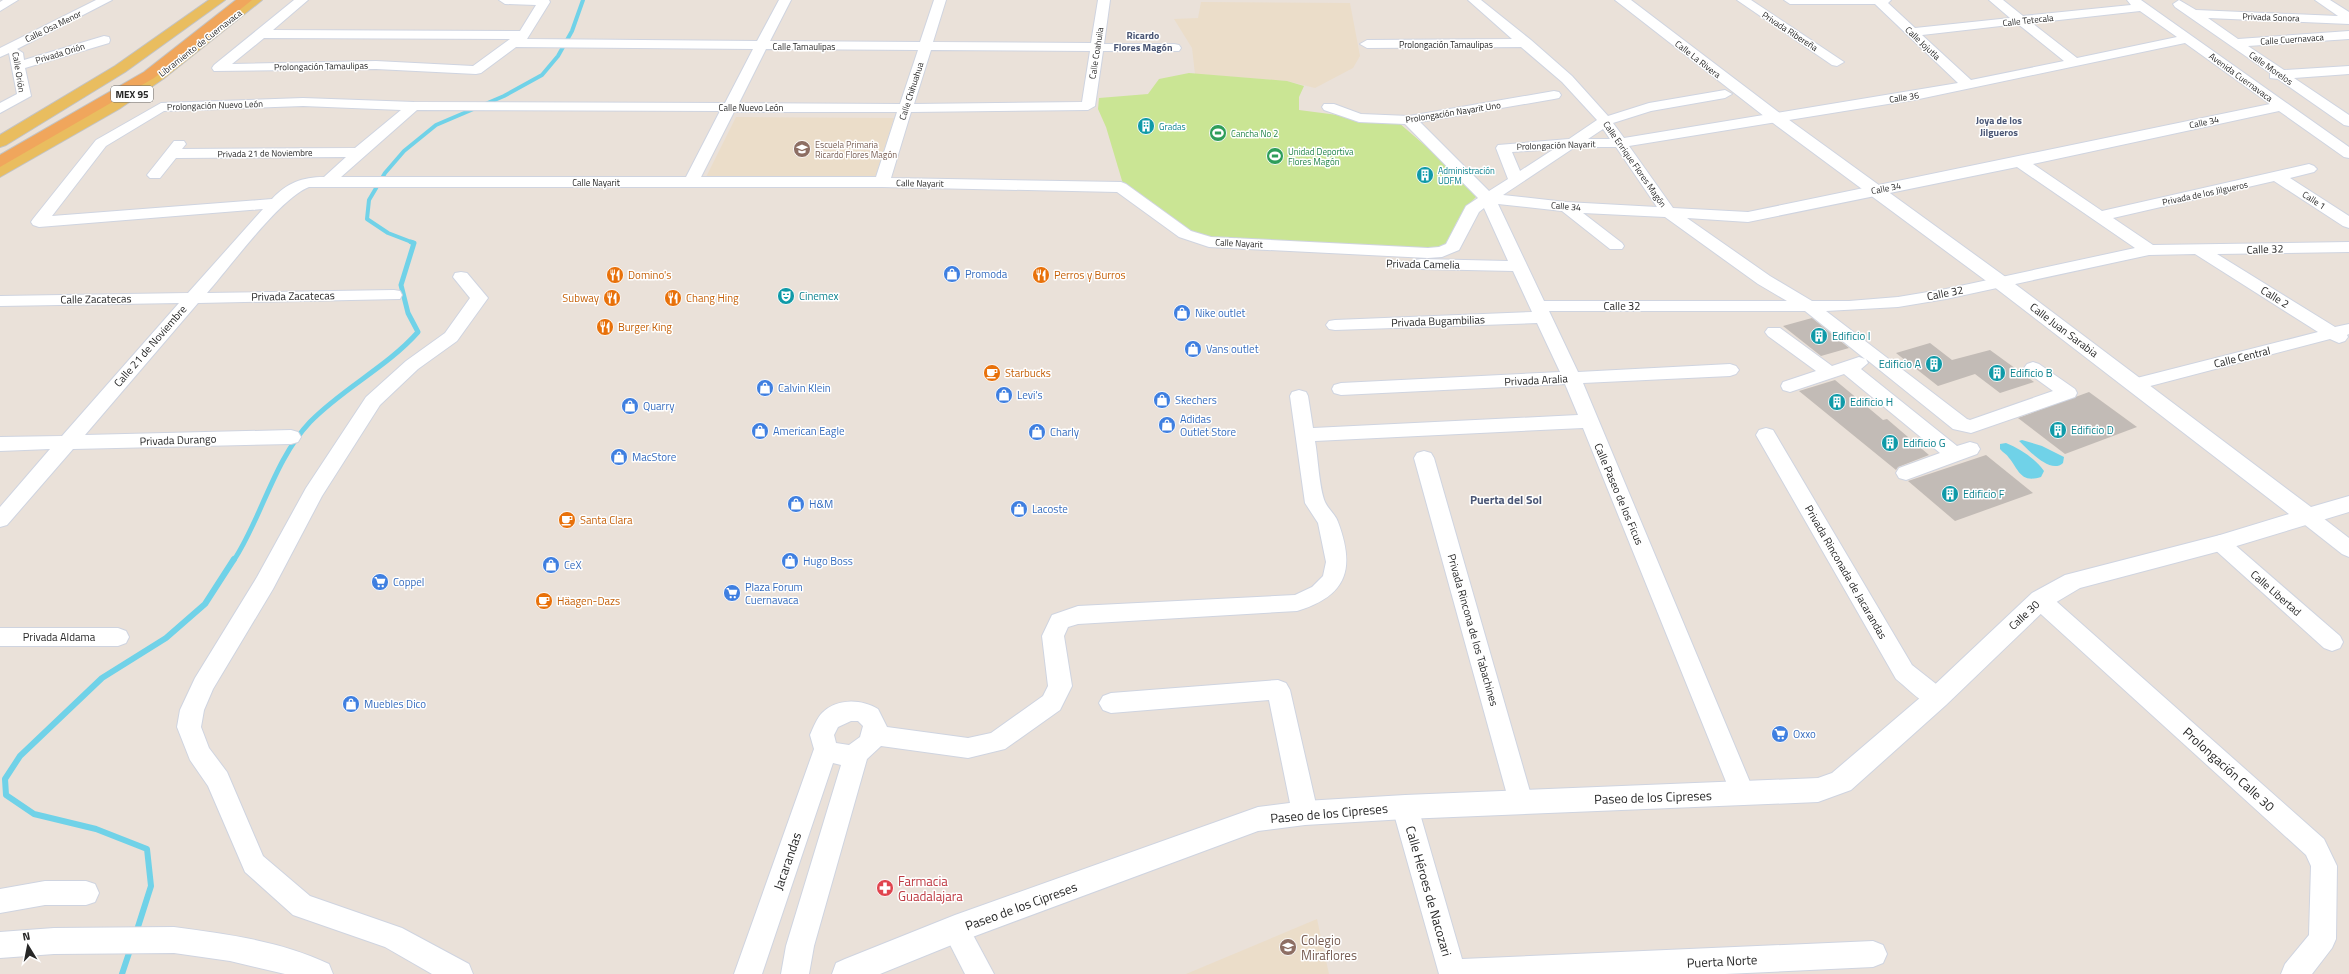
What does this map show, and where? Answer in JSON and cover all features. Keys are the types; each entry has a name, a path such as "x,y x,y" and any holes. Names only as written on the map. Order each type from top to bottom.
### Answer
{"highway":[{"name":"MEX 95","path":"0,154 132,75 234,0"},
{"name":"MEX 95","path":"0,162 148,75 245,0"}],"main road":[{"name":"MEX 95","path":"0,142 113,73 166,38 218,0"},
{"name":"Libramiento de Cuernavaca","path":"0,172 121,102 158,76 255,0"}],"street":[{"path":"0,6 12,0"},
{"name":"Calle Osa Menor","path":"0,53 106,0"},
{"name":"Prolongación Tamaulipas","path":"302,0 219,68 376,65 476,70 512,44"},
{"path":"505,0 544,2 524,34 512,44"},
{"path":"691,182 785,0"},
{"name":"Calle Chihuahua","path":"882,182 940,0"},
{"name":"Calle Coahuila","path":"1088,106 1104,0"},
{"name":"Calle Enrique Flores Magón","path":"1474,0 1567,79 1605,120 1619,143 1668,212 1764,280 1810,307 1965,427 1971,427 2068,394 2033,368"},
{"name":"Calle La Rivera","path":"1622,0 1775,117"},
{"name":"Privada Ribereña","path":"1743,0 1837,62"},
{"path":"1790,0 1884,0"},
{"name":"Calle Jojutla","path":"1878,0 1968,85"},
{"path":"1995,0 2075,63"},
{"path":"2321,0 2349,18"},
{"name":"Calle Tetecala","path":"1912,32 2021,21 2138,4"},
{"name":"Avenida Cuernavaca","path":"2138,4 2349,154"},
{"name":"Calle Morelos","path":"2179,4 2349,122"},
{"name":"Privada Sonora","path":"2194,14 2349,18"},
{"path":"261,34 524,34"},
{"name":"Calle Cuernavaca","path":"2234,43 2349,35"},
{"name":"Calle 36","path":"1619,143 1919,95 2188,39"},
{"name":"Privada Orión","path":"17,66 104,40"},
{"name":"Prolongación Tamaulipas","path":"1367,44 1526,43"},
{"name":"Calle Tamaulipas","path":"512,44 1174,48"},
{"name":"Calle Orión","path":"0,110 24,96 17,66 15,45"},
{"path":"2242,78 2349,70"},
{"path":"1605,120 1649,107 1725,94"},
{"name":"Prolongación Nayarit Uno","path":"1329,107 1359,118 1409,120 1554,95"},
{"name":"Prolongación Nuevo León","path":"276,203 38,222 101,143 161,107 303,102 414,106"},
{"name":"Calle Nuevo León","path":"414,106 470,104 906,108 1088,106"},
{"path":"328,182 359,152 414,106"},
{"name":"Calle 34","path":"1487,198 1566,207 1748,217 1874,190 2020,162 2281,106"},
{"path":"2329,109 2349,107"},
{"name":"Calle Juan Sarabia","path":"1775,117 2000,282 2349,549"},
{"name":"Calle Paseo de los Ficus","path":"1409,120 1487,198 1572,378 1588,421 1743,794"},
{"name":"Calle Nayarit","path":"308,182 882,182 1121,187 1185,234 1209,242 1415,253 1442,252 1453,247 1472,209 1515,178 1605,120"},
{"path":"156,175 182,141"},
{"name":"Prolongación Nayarit","path":"1515,178 1503,148 1568,143 1619,143"},
{"name":"Privada 21 de Noviembre","path":"172,154 359,152"},
{"path":"2020,162 2149,250"},
{"name":"Privada de los Jilgueros","path":"2101,216 2308,169"},
{"name":"Calle 1","path":"2278,177 2349,223"},
{"name":"Calle 21 de Noviembre","path":"0,520 65,443 276,203 289,190 297,185 308,182"},
{"path":"1566,207 1616,246"},
{"name":"Calle 32","path":"1540,311 1810,307 1898,302 2149,250 2201,251 2349,246"},
{"name":"Calle 2","path":"2201,251 2341,331 2349,344"},
{"name":"Privada Camelia","path":"1327,262 1519,266"},
{"path":"459,974 392,937 302,906 254,864 218,780 198,753 189,727 192,710 203,685 265,583 313,494 373,402 412,365 451,337 479,298 461,277"},
{"name":"Privada Zacatecas","path":"192,298 394,295"},
{"name":"Calle Zacatecas","path":"0,301 192,298"},
{"name":"Privada Bugambilias","path":"1335,325 1540,311"},
{"name":"Calle Central","path":"2135,384 2341,331"},
{"path":"1774,332 1838,370 1962,452 1906,473"},
{"path":"1790,386 1876,358"},
{"name":"Privada Aralia","path":"1341,389 1730,370"},
{"path":"875,735 968,748 997,742 1052,703 1060,686 1053,636 1060,621 1078,615 1297,603 1320,593 1333,579 1338,562 1328,522 1315,503 1299,396"},
{"path":"1305,435 1588,421"},
{"name":"Privada Rinconada de Jacarandas","path":"1766,435 1904,672 1937,698"},
{"name":"Privada Durango","path":"0,444 291,437"},
{"name":"Privada Rincona de los Tabachines","path":"1424,458 1521,802"},
{"name":"Calle 30","path":"1743,794 1818,790 1841,782 1937,698 2040,600 2073,581 2220,543 2349,504"},
{"name":"Calle Libertad","path":"2220,543 2332,642"},
{"name":"Prolongación Calle 30","path":"2040,600 2315,847 2324,866 2322,939 2295,974"},
{"name":"Privada Aldama","path":"0,637 118,637"},
{"path":"1111,703 1278,690 1305,813"},
{"path":"846,712 860,712 872,718 875,723 875,735 871,743 857,753 840,756 826,749 822,735 824,727 838,715 846,712"},
{"name":"Jacarandas","path":"748,974 826,749"},
{"path":"795,974 800,946 857,753"},
{"name":"Paseo de los Cipreses","path":"847,974 955,929 1258,819 1305,813 1405,807 1743,794"},
{"name":"Calle Héroes de Nacozari","path":"1405,807 1452,973"},
{"path":"0,901 45,893 86,893"},
{"path":"955,929 980,974"},
{"path":"0,945 54,941 174,940 230,948 299,964 319,974"},
{"name":"Puerta Norte","path":"1452,973 1873,954"}],"shaded area":[{"path":"1201,2 1350,3 1360,56 1353,68 1315,88 1287,81 1195,74 1192,48 1174,19 1198,18"},
{"name":"Escuela Primaria Ricardo Flores Magón","path":"736,117 894,118 874,181 704,181"},
{"name":"Colegio Miraflores","path":"1317,919 1329,974 1186,974"}],"green space":[{"name":"Unidad Deportiva Flores Magón","path":"1189,73 1287,81 1304,86 1299,97 1299,110 1399,123 1480,193 1469,204 1456,223 1448,245 1439,249 1208,239 1190,234 1123,184 1106,127 1098,109 1099,98 1148,94 1159,79"}],"water":[{"path":"2022,440 2042,446 2064,457 2063,463 2058,466 2052,466 2040,460 2019,441"},
{"path":"2006,443 2032,458 2044,471 2041,477 2034,479 2024,477 2020,474 2008,457 2000,449 2000,444"}],"building":[{"name":"Edificio I","path":"1812,318 1849,348 1821,356 1783,326"},
{"path":"1930,343 1952,360 1990,350 2034,382 2000,393 1975,374 1938,386 1896,353"},
{"path":"1835,380 1883,420 1887,419 1929,455 1898,467 1896,470 1799,391"},
{"path":"2089,392 2137,427 2065,454 2018,418"},
{"path":"1986,455 2033,493 1955,521 1908,481"}],"waterway":[{"path":"414,243 388,233 367,219 369,200 385,173 404,151 436,125 504,96 542,75 558,56 572,31 583,0"},
{"path":"234,560 253,526 287,454 310,422 336,399 393,356 418,332 408,313 401,285 414,243"},
{"path":"136,933 151,886 147,849 96,829 34,814 6,795 5,779 20,756 102,678 166,638 205,604 234,559"},
{"path":"122,974 131,947"}],"place":[{"name":"Gradas","path":"1146,126"},
{"name":"Cancha No 2","path":"1218,133"},
{"name":"Escuela Primaria Ricardo Flores Magón","path":"802,149"},
{"name":"Unidad Deportiva Flores Magón","path":"1275,156"},
{"name":"Administración UDFM","path":"1425,175"},
{"name":"Promoda","path":"952,274"},
{"name":"Domino's","path":"615,275"},
{"name":"Perros y Burros","path":"1041,275"},
{"name":"Cinemex","path":"786,296"},
{"name":"Subway","path":"612,298"},
{"name":"Chang Hing","path":"673,298"},
{"name":"Nike outlet","path":"1182,313"},
{"name":"Burger King","path":"605,327"},
{"name":"Edificio I","path":"1819,336"},
{"name":"Vans outlet","path":"1193,349"},
{"name":"Edificio A","path":"1934,364"},
{"name":"Starbucks","path":"992,373"},
{"name":"Edificio B","path":"1997,373"},
{"name":"Calvin Klein","path":"765,388"},
{"name":"Levi's","path":"1004,395"},
{"name":"Skechers","path":"1162,400"},
{"name":"Edificio H","path":"1837,402"},
{"name":"Quarry","path":"630,406"},
{"name":"Adidas Outlet Store","path":"1167,425"},
{"name":"Edificio D","path":"2058,430"},
{"name":"American Eagle","path":"760,431"},
{"name":"Charly","path":"1037,432"},
{"name":"Edificio G","path":"1890,443"},
{"name":"MacStore","path":"619,457"},
{"name":"Edificio F","path":"1950,494"},
{"name":"H&M","path":"796,504"},
{"name":"Lacoste","path":"1019,509"},
{"name":"Santa Clara","path":"567,520"},
{"name":"Hugo Boss","path":"790,561"},
{"name":"CeX","path":"551,565"},
{"name":"Coppel","path":"380,582"},
{"name":"Plaza Forum Cuernavaca","path":"732,593"},
{"name":"Häagen-Dazs","path":"544,601"},
{"name":"Muebles Dico","path":"351,704"},
{"name":"Oxxo","path":"1780,734"},
{"name":"Farmacia Guadalajara","path":"885,888"},
{"name":"Colegio Miraflores","path":"1288,947"}],"district":[{"name":"Ricardo Flores Magón","path":"1143,40"},
{"name":"Joya de los Jilgueros","path":"1999,126"},
{"name":"Puerta del Sol","path":"1506,499"}]}
